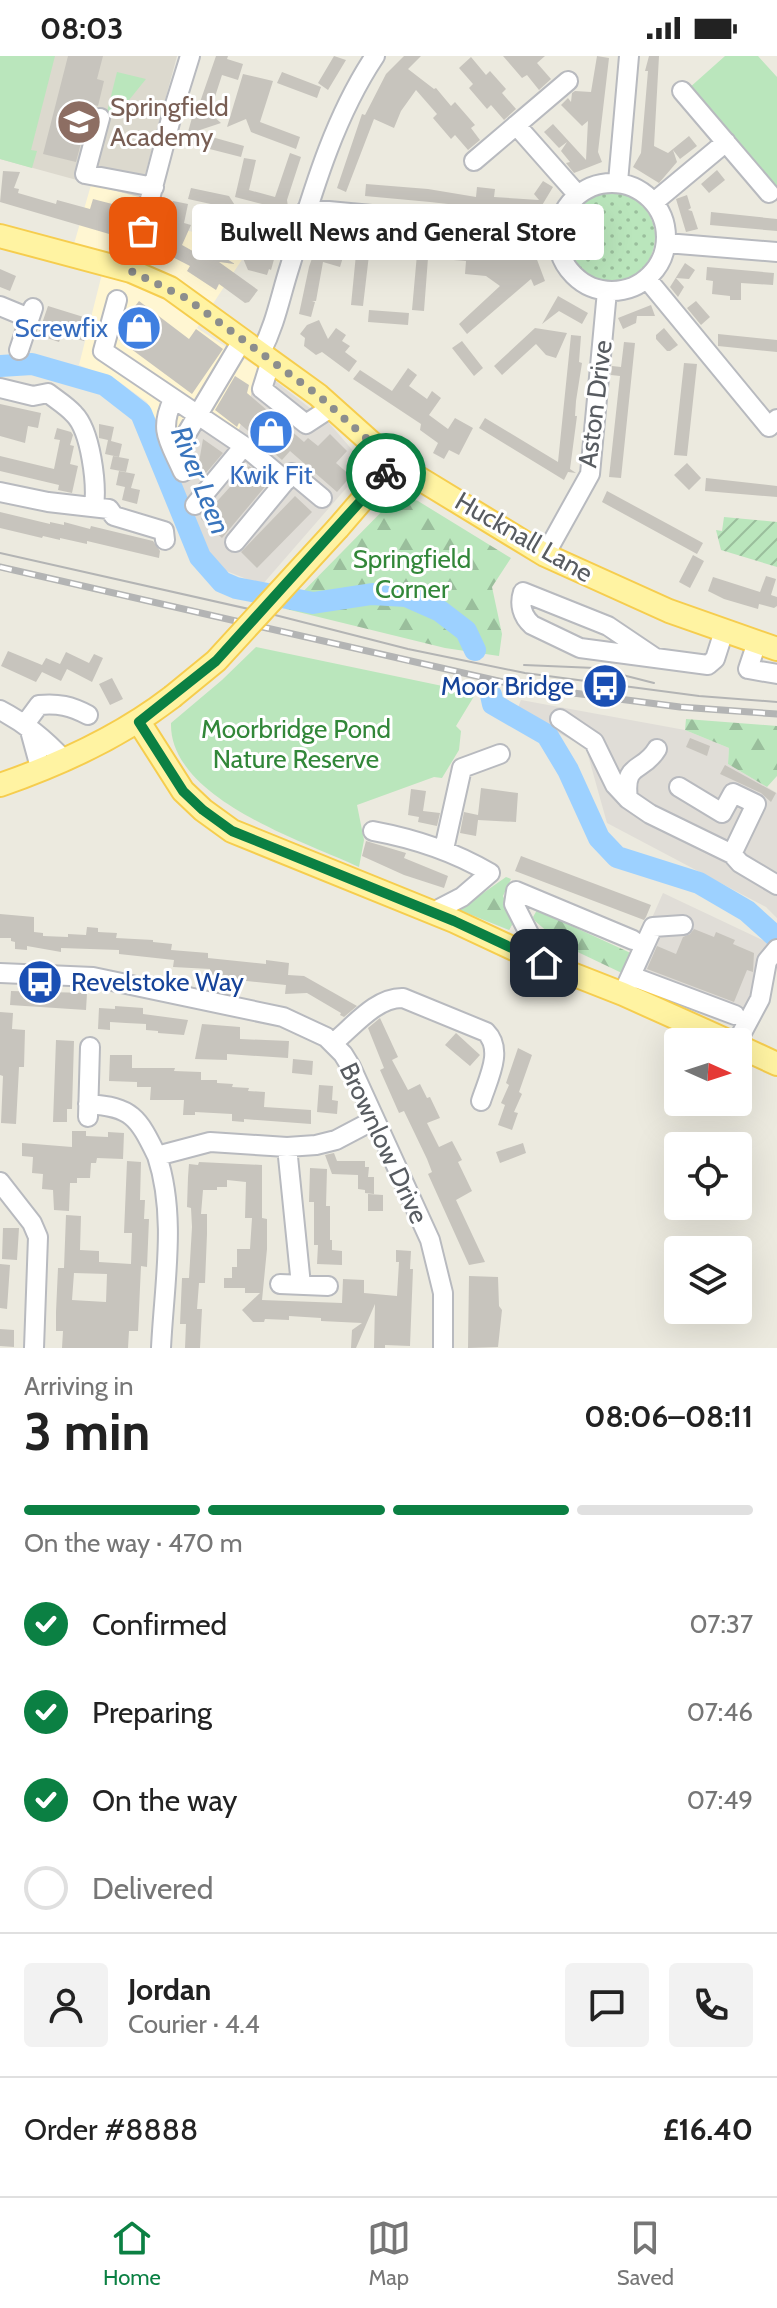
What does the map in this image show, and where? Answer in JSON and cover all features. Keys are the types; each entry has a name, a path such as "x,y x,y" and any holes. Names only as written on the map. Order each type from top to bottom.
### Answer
{"main road":[{"name":"Hucknall Lane","path":"0,236 131,271 170,288 332,407 394,463 545,555 669,611 767,646"},
{"path":"0,785 41,771 139,722 172,697 216,661 394,463"},
{"path":"139,722 183,791 232,831 433,912 544,963 627,985 706,1028"},
{"path":"752,1052 777,1064"}],"street":[{"path":"131,271 190,56"},
{"path":"184,438 198,417 274,328 307,209 344,110 374,56"},
{"path":"618,182 629,56"},
{"path":"474,161 568,81"},
{"path":"682,91 769,193"},
{"path":"100,118 85,174 154,187"},
{"path":"516,125 577,194"},
{"path":"654,202 726,142"},
{"path":"618,182 638,189 654,202 664,221 666,243 660,263 647,279 628,289 594,289 572,274 563,261 557,232 567,205 577,194 589,187 618,182"},
{"path":"307,209 557,232"},
{"path":"666,243 777,252"},
{"path":"647,279 769,427 777,419"},
{"name":"Aston Drive","path":"545,555 590,474 607,291"},
{"path":"117,300 103,351 244,446 286,481"},
{"path":"0,306 31,313 19,350"},
{"path":"0,388 33,396 75,415 83,427 101,508"},
{"path":"173,400 165,418 166,434 183,472"},
{"path":"195,505 244,446"},
{"path":"235,542 292,473 322,498"},
{"path":"0,492 101,508 114,516 164,531 165,540"},
{"path":"630,648 608,626 523,592 520,601 526,619 532,625 580,648 630,648 654,657 708,665 715,659 724,631"},
{"path":"767,646 748,669 777,674"},
{"path":"41,771 27,726 39,705 73,707 88,715"},
{"path":"0,710 48,742 64,760"},
{"path":"560,719 594,742 615,785 628,799 650,814 732,854 740,863 777,885"},
{"path":"628,799 626,786 630,774 636,766 649,760 657,749"},
{"path":"444,849 462,768 500,754"},
{"path":"679,787 722,813 733,793 756,804 732,854"},
{"path":"373,831 426,842 490,873 462,897 433,912"},
{"path":"544,963 514,904 516,891 626,940"},
{"path":"683,925 653,927 627,985 735,1015"},
{"path":"741,1028 760,999 767,961 777,949"},
{"name":"Brownlow Drive","path":"0,973 93,977 270,1014 307,1026 333,1043 351,1067 430,1240 443,1293 443,1348"},
{"path":"734,1028 742,996"},
{"path":"333,1043 380,1004 403,998 486,1032 491,1038 495,1054 479,1091"},
{"path":"90,1047 88,1111 114,1106 132,1115 157,1156 165,1181 168,1207 161,1348"},
{"path":"157,1156 210,1142 287,1147 316,1145 336,1140 374,1120"},
{"path":"287,1147 301,1285"},
{"path":"0,1182 32,1223 38,1237 34,1348"},
{"path":"280,1284 328,1286"}],"shaded area":[{"name":"Springfield Academy","path":"0,56 177,56 139,197 0,159"},
{"path":"91,185 139,197 132,219 236,241 243,258 197,328 260,369 237,436 190,447 155,421 147,402 118,381 79,365 107,254 74,244"},
{"path":"260,369 329,423 361,460 362,470 262,585 219,568 208,554 155,421 190,446 209,418 237,435"},
{"path":"521,700 685,730 729,748 728,764 777,793 777,918 766,907 607,823 586,748 517,710"},
{"path":"663,893 771,944 738,1027 625,979"}],"green space":[{"path":"0,56 55,56 31,150 37,151 32,168 0,159"},
{"path":"725,56 758,56 777,77 777,190 688,89"},
{"path":"117,72 146,79 117,115 107,112"},
{"path":"610,192 627,195 642,205 652,220 655,237 652,254 642,269 627,279 610,282 593,279 578,269 568,254 565,237 568,220 578,205 593,195"},
{"name":"Springfield Corner","path":"399,494 418,501 511,558 492,587 502,634 499,656 445,648 286,609"},
{"path":"724,517 777,522 777,567 721,550 716,530 722,531"},
{"name":"Moorbridge Pond Nature Reserve","path":"256,647 476,693 456,726 461,731 459,750 442,778 434,777 357,805 364,840 359,867 243,813 215,795 192,773 176,750 171,723"},
{"path":"686,719 777,726 777,776 767,787 728,764 729,748 685,730"},
{"path":"506,877 511,879 503,896 514,921 509,930 459,910"},
{"path":"537,910 635,955 626,975 563,945 535,921 533,917"}],"building":[{"path":"68,56 103,56 97,79 104,81 98,106 91,104 76,162 43,154"},
{"path":"216,56 228,56 227,59 243,64 238,80 222,75 211,109 211,114 221,123 194,132 244,146 241,157 190,144 183,136 188,132"},
{"path":"334,56 346,60 328,90 318,83"},
{"path":"404,56 421,56 408,69 436,88 451,106 455,102 475,125 471,128 480,140 468,150 455,135 451,139 433,118 437,114 416,90 401,111 394,128 374,119 346,192 337,188 362,114 365,115 386,74"},
{"path":"503,56 545,56 537,63 551,79 539,90 527,75 522,78"},
{"path":"597,56 609,58 598,152 602,162 574,173 561,151 567,142 559,148 544,132 553,124 586,160 588,121 582,126 561,105 568,98 571,102 575,91 591,92"},
{"path":"649,56 659,56 654,146 668,153 689,136 697,146 680,159 673,150 677,162 659,183 633,167 641,153 648,71 645,71"},
{"path":"471,57 486,75 490,71 506,89 502,93 516,109 504,120 491,105 487,109 469,88 473,84 459,68"},
{"path":"282,72 321,87 317,98 277,83"},
{"path":"243,74 273,81 260,122 300,137 296,149 251,132 246,119 227,127"},
{"path":"290,153 301,157 287,200 285,219 279,222 270,250 274,251 275,256 271,270 267,275 248,270 239,249 257,241 252,239 255,228 263,231 269,210 261,208 262,204 235,197 244,158 256,160 249,190 275,197"},
{"path":"717,170 725,180 709,193 701,184"},
{"path":"3,171 20,172 14,188 19,189 18,193 56,204 57,200 90,209 93,199 116,205 118,199 128,201 123,218 132,221 128,234 118,230 116,236 0,202"},
{"path":"543,181 553,187 535,217 527,212 457,208 457,205 365,196 366,184 476,197 477,187 495,189 494,197 539,200 534,194"},
{"path":"191,188 229,196 238,210 188,199"},
{"path":"687,195 691,208 688,210 692,211 698,229 686,232 676,199"},
{"path":"173,201 188,204 184,223 191,225 182,245 207,259 212,250 235,264 219,262 258,290 249,302 245,303 219,284 216,290 187,271 190,266 155,248"},
{"path":"711,212 777,219 777,231 710,225"},
{"path":"322,229 334,233 329,250 344,254 340,267 323,262 316,301 312,301 315,302 311,317 299,314 309,267"},
{"path":"358,234 371,238 363,306 351,305"},
{"path":"421,240 436,241 439,247 519,254 533,249 545,281 534,286 531,279 467,334 459,324 500,286 486,276 465,274 466,261 428,258 424,311 412,310 418,243"},
{"path":"685,263 695,270 689,279 676,278 684,287 678,297 670,287"},
{"path":"707,267 774,273 773,285 741,283 741,300 730,300 730,296 712,294 713,281 706,280"},
{"path":"0,269 16,276 10,291 0,287"},
{"path":"558,296 588,313 582,324 559,311 542,324"},
{"path":"139,301 189,339 196,329 223,349 192,394 119,340 123,322"},
{"path":"696,301 710,317 701,325 687,308"},
{"path":"651,305 655,316 637,316 636,323 623,329 618,318"},
{"path":"48,306 90,319 84,341 62,335 59,342 38,335"},
{"path":"369,310 409,313 408,325 368,322"},
{"path":"319,320 328,339 336,328 346,335 342,341 350,346 345,352 357,361 349,372 322,352 316,355 304,346 305,338 300,334 307,325"},
{"path":"535,328 567,333 556,358 546,355 536,344 502,375 494,366"},
{"path":"664,328 678,345 670,351 656,339"},
{"path":"718,334 777,340 777,352 718,346"},
{"path":"571,335 581,336 579,362 582,363 570,469 576,473 568,472 564,480 479,428 485,418 558,462"},
{"path":"462,341 483,368 474,376 452,348"},
{"path":"624,342 635,343 621,478 609,477 620,376 611,375 612,366 621,367"},
{"path":"684,363 697,364 687,456 674,455"},
{"path":"408,368 417,375 409,386 427,399 432,391 441,398 429,415 448,429 455,418 473,428 459,455 449,450 444,459 433,453 438,443 420,430 421,424 353,379 360,370 392,391"},
{"path":"235,376 249,385 247,393 304,442 308,438 318,446 330,434 347,451 336,463 351,476 337,492 290,451 282,460 239,423 237,427 215,410"},
{"path":"0,404 41,413 38,428 28,426 25,443 0,436"},
{"path":"99,424 114,427 111,441 122,444 119,457 105,454 108,440 99,438"},
{"path":"57,428 73,435 70,464 78,466 72,493 58,490 59,485 0,471 0,456 54,469 60,440 54,439"},
{"path":"203,439 223,453 206,473 198,468"},
{"path":"113,456 129,459 126,472 110,469"},
{"path":"687,463 701,478 689,490 674,475"},
{"path":"249,466 269,482 222,538 201,519"},
{"path":"119,471 135,474 131,488 140,490 137,504 122,500 125,487 116,485"},
{"path":"706,478 777,486 777,497 705,491"},
{"path":"607,491 703,543 697,554 602,502"},
{"path":"295,496 312,512 257,568 241,552"},
{"path":"0,512 50,524 64,525 64,522 90,529 91,526 153,541 160,551 159,558 87,541 87,544 42,538 0,528"},
{"path":"693,555 704,561 690,588 679,582"},
{"path":"766,576 776,579 771,595 777,597 774,608 759,604 758,609 708,591 713,577 760,592"},
{"path":"8,651 42,665 46,658 60,664 66,652 89,663 94,654 103,658 92,682 67,669 61,681 42,672 36,682 1,666"},
{"path":"112,678 123,699 110,705 99,684"},
{"path":"690,738 710,746 707,756 686,747"},
{"path":"725,765 776,793 771,802 761,793 720,774"},
{"path":"481,788 518,793 516,822 478,820 476,836 460,833 464,812 478,815"},
{"path":"411,789 426,791 423,811 440,813 437,826 418,822 419,817 408,815"},
{"path":"366,841 406,853 404,858 448,876 444,888 404,875 362,856"},
{"path":"521,856 651,905 646,917 644,920 515,871"},
{"path":"0,914 34,917 34,932 43,933 43,936 86,935 87,927 98,928 98,932 117,933 116,938 172,944 171,950 208,953 208,958 266,964 266,960 289,963 288,975 304,976 357,1006 344,1017 307,993 285,994 286,985 228,979 228,976 210,975 210,969 173,967 174,960 119,954 119,950 61,948 61,952 27,946 27,950 15,949 11,938 0,938"},
{"path":"694,929 714,937 716,932 754,953 753,972 747,970 734,1002 647,969 657,946 676,954 683,937"},
{"path":"11,991 87,993 86,1010 10,1005"},
{"path":"115,1006 143,1008 143,1014 188,1020 184,1035 146,1030 146,1024 110,1022 110,1030 98,1029 99,1008 115,1009"},
{"path":"0,1012 13,1013 12,1029 25,1030 24,1067 19,1067 16,1124 1,1123 3,1076 0,1075"},
{"path":"380,1018 398,1057 392,1060 408,1090 420,1084 440,1118 427,1123 439,1147 452,1141 462,1160 458,1162 472,1191 456,1200 485,1262 469,1265 428,1174 432,1172 427,1159 404,1111 399,1113 380,1070 384,1068 368,1028"},
{"path":"202,1024 240,1027 240,1039 289,1041 288,1058 227,1054 227,1060 195,1059"},
{"path":"456,1033 480,1055 470,1066 445,1045"},
{"path":"56,1040 74,1041 72,1109 67,1109 67,1122 53,1122"},
{"path":"518,1048 532,1055 519,1092 522,1094 514,1112 518,1113 512,1130 498,1125 505,1105 501,1103 509,1085 506,1083"},
{"path":"110,1055 132,1055 132,1068 175,1068 174,1071 201,1072 201,1080 217,1080 217,1083 233,1084 232,1087 249,1088 248,1091 265,1092 264,1107 311,1110 311,1124 244,1119 244,1122 232,1121 232,1114 195,1112 195,1115 183,1115 184,1100 150,1100 151,1087 137,1087 137,1082 109,1081"},
{"path":"293,1059 313,1061 312,1075 292,1073"},
{"path":"319,1085 333,1086 332,1100 338,1101 337,1114 317,1112"},
{"path":"72,1131 86,1131 86,1136 108,1137 108,1132 124,1133 123,1159 97,1158 96,1163 91,1163 90,1178 77,1178 77,1183 70,1183 69,1211 54,1210 53,1190 42,1189 43,1174 32,1173 33,1157 22,1156 22,1143 72,1147"},
{"path":"523,1143 526,1153 500,1163 496,1152"},
{"path":"334,1153 337,1161 365,1161 365,1167 369,1167 368,1177 374,1177 374,1194 358,1189 358,1175 332,1174 325,1155"},
{"path":"127,1161 141,1162 140,1200 145,1200 144,1219 149,1219 147,1267 141,1266 138,1331 129,1331 128,1348 62,1348 63,1331 56,1331 56,1312 58,1268 64,1268 66,1215 81,1216 80,1250 99,1251 99,1262 131,1264 132,1233 124,1233","holes":["74,1273 107,1274 106,1302 72,1300"]},
{"path":"199,1162 262,1165 262,1218 267,1219 267,1249 262,1300 342,1303 343,1279 364,1280 364,1293 397,1296 399,1262 396,1262 396,1250 411,1251 410,1346 374,1348 375,1304 356,1348 351,1348 352,1330 362,1323 289,1316 289,1320 253,1322 242,1310 260,1293 245,1293 245,1288 224,1288 224,1278 232,1278 232,1267 237,1267 237,1249 250,1249 252,1218 245,1218 246,1182 227,1180 227,1187 203,1190 201,1214 207,1214 207,1234 205,1283 199,1283 197,1309 202,1309 200,1348 185,1348 186,1324 180,1324 182,1278 189,1278 192,1227 191,1208 187,1207 188,1177 189,1164 198,1165"},
{"path":"310,1168 327,1169 326,1206 330,1206 330,1240 332,1250 342,1251 342,1265 317,1264 314,1202 309,1202"},
{"path":"368,1194 383,1195 383,1211 368,1211"},
{"path":"3,1228 19,1228 17,1260 2,1259"},
{"path":"0,1264 10,1265 7,1309 0,1308"},
{"path":"469,1276 498,1277 499,1306 502,1310 498,1347 468,1348"},
{"path":"0,1329 14,1330 14,1347 0,1346"}],"waterway":[{"name":"River Leen","path":"0,366 32,364 105,385 141,413 200,557 222,582 236,588 313,603 372,594 406,596 440,611 466,631 475,650"},
{"name":"River Leen","path":"491,695 493,704 547,735 568,770 599,838 617,857 699,883 747,911 777,938"}],"tram line":[{"path":"0,553 271,614 408,649 525,673 699,696 777,702"},
{"path":"524,665 595,668 654,683"}],"railway":[{"path":"0,567 520,686 680,707 777,714"}],"way so far":[{"path":"143,231 131,271 186,298 318,395 394,463 386,473"}],"place":[{"name":"Springfield Academy","path":"79,122"},
{"name":"Bulwell News and General Store","path":"143,231"},
{"name":"Screwfix","path":"139,328"},
{"name":"Kwik Fit","path":"271,432"},
{"name":"Moor Bridge","path":"605,686"},
{"name":"Revelstoke Way","path":"40,982"}],"route":[{"path":"386,473 216,661 139,722 183,791 232,831 454,921 544,963"}]}
